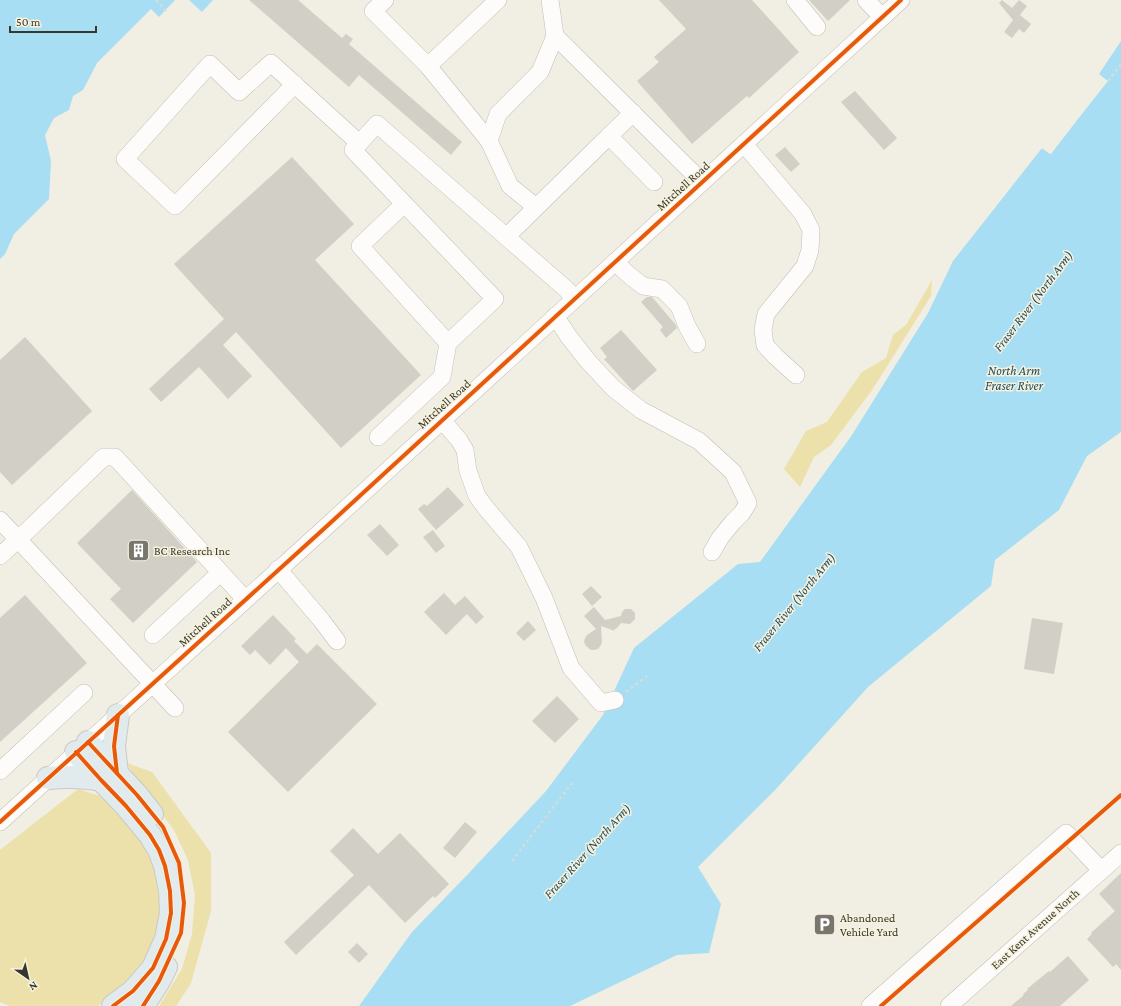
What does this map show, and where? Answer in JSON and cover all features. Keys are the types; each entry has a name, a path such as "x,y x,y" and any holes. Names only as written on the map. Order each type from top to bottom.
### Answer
{"highway":[{"path":"113,1006 133,991 153,968 166,939 171,913 170,891 165,866 158,850 150,835 126,806 109,776 118,715"},
{"path":"82,747 109,776 137,795 163,827 179,863 184,903 181,933 160,981 143,1006"},
{"path":"48,778 66,776 109,776"}],"street":[{"path":"385,0 373,11 428,66 488,141 510,186 536,207"},
{"path":"428,66 498,0"},
{"path":"488,141 498,114 540,72 555,36 550,0"},
{"path":"795,0 817,27"},
{"path":"866,0 882,17"},
{"name":"Mitchell Road","path":"0,822 278,570 901,0"},
{"path":"555,36 702,182"},
{"path":"295,84 175,206 125,159 210,64 239,92 271,63 295,84 359,143"},
{"path":"506,237 633,113"},
{"path":"378,437 442,377 448,343 496,299 353,150 378,124 566,289 574,299"},
{"path":"609,136 654,182"},
{"path":"744,144 803,214 811,230 810,250 806,266 766,314 763,330 765,345 774,356 796,375"},
{"path":"404,204 360,246 448,343"},
{"path":"615,262 643,286 662,289 679,306 687,326 697,344"},
{"path":"555,316 587,360 613,388 642,410 699,441 733,472 748,503 742,513 720,538 712,552"},
{"path":"442,420 459,440 465,450 468,470 477,496 519,547 544,598 571,668 601,703 615,700"},
{"path":"0,556 104,457 115,457 245,599"},
{"path":"0,520 175,708"},
{"path":"278,570 337,641"},
{"path":"153,636 220,572"},
{"path":"0,771 84,693"},
{"path":"870,1006 1068,836 1101,870"},
{"name":"East Kent Avenue North","path":"953,1005 1121,853"}],"path":[{"path":"156,0 167,12"},
{"path":"1108,80 1121,64"},
{"path":"615,700 647,676"},
{"path":"512,861 572,783"}],"shaded area":[{"path":"932,280 931,296 872,390 831,445 814,457 800,487 784,469 806,431 827,422 862,372 886,358 893,335 906,325"},
{"path":"127,763 152,772 211,853 211,911 191,983 176,1006 159,1006 182,969 192,934 195,895 188,860 174,830 138,783"},
{"path":"78,789 100,796 140,839 157,874 160,919 153,949 130,981 98,1006 10,1006 0,1002 0,850"}],"water":[{"path":"0,0 175,0 159,17 151,9 97,63 83,90 73,96 69,110 54,118 45,135 51,161 49,199 14,234 5,254 0,259"},
{"path":"189,0 213,0 202,12"},
{"name":"North Arm Fraser River","path":"1121,41 1121,432 1087,456 1059,510 995,560 991,586 868,687 776,789 698,867 721,904 709,953 677,955 570,1006 359,1006 412,932 546,791 603,715 634,648 738,564 760,562 852,435 928,313 953,261 1042,148 1051,154 1107,81 1099,74"}],"pier":[{"path":"1097,73 1108,81 1050,154 1040,147 1043,146 1050,152 1105,81 1097,75"}],"building":[{"path":"249,0 298,0 342,38 346,34 353,39 349,44 462,142 451,155 359,75 349,87"},
{"path":"659,0 752,0 799,52 749,98 747,96 692,144 637,81 659,62 654,57 686,29"},
{"path":"809,0 850,0 828,21"},
{"path":"1002,0 1012,8 1019,0 1027,6 1020,15 1031,24 1024,33 1019,29 1012,38 1004,32 1013,20 999,3"},
{"path":"855,91 897,138 884,150 841,102"},
{"path":"785,147 800,164 791,172 775,155"},
{"path":"292,157 354,224 315,260 421,375 341,448 236,332 223,345 252,376 228,399 199,367 161,402 149,389 224,319 174,264"},
{"path":"647,297 652,297 676,325 677,328 666,338 660,330 663,327 641,302"},
{"path":"621,330 657,370 633,391 604,359 607,357 600,348"},
{"path":"25,337 92,411 12,485 0,472 0,360"},
{"path":"448,487 464,505 436,530 418,509 424,504 427,506"},
{"name":"BC Research Inc","path":"132,490 197,562 133,623 110,599 121,589 77,543"},
{"path":"380,524 399,545 387,556 367,535"},
{"path":"433,530 445,546 436,553 423,537"},
{"path":"591,586 602,597 592,606 582,594"},
{"path":"444,593 455,605 465,596 484,617 476,624 467,614 446,635 424,612"},
{"path":"25,595 87,663 0,742 0,618"},
{"path":"594,607 605,620 621,616 625,609 631,609 635,613 635,619 630,624 621,623 616,629 614,629 615,631 601,626 601,645 598,649 591,650 584,642 587,635 596,629 584,616"},
{"path":"273,615 296,639 294,641 307,654 317,644 377,704 288,792 228,732 299,662 286,648 270,665 255,650 250,655 241,646"},
{"path":"1032,618 1063,623 1054,674 1024,669"},
{"path":"528,621 536,630 524,641 516,633"},
{"path":"557,696 579,719 555,743 532,721"},
{"path":"465,822 477,832 455,858 443,848"},
{"path":"353,828 378,854 400,833 449,884 435,898 433,896 405,923 369,885 296,955 284,942 354,875 330,851"},
{"path":"1121,873 1121,970 1116,964 1113,967 1087,939 1092,934 1091,933 1115,911 1099,894"},
{"path":"357,943 368,954 359,963 348,952"},
{"path":"1068,956 1089,980 1060,1006 1011,1006 1024,995 1023,994 1028,990 1027,989"}],"cycle path":[{"path":"0,822 327,526 901,0"},
{"path":"117,773 114,746 118,715"},
{"path":"88,742 137,795 163,827 179,863 184,903 181,933 159,981 143,1006"},
{"path":"76,752 126,806 150,835 159,850 165,866 170,891 171,913 166,939 153,968 133,991 113,1006"},
{"path":"881,1006 1121,795"}],"place":[{"name":"BC Research Inc","path":"139,551"},
{"name":"Abandoned Vehicle Yard","path":"824,925"}],"water label":[{"name":"Fraser River (North Arm)","path":"1033,301"},
{"name":"Fraser River (North Arm)","path":"794,602"},
{"name":"Fraser River (North Arm)","path":"587,851"}]}
